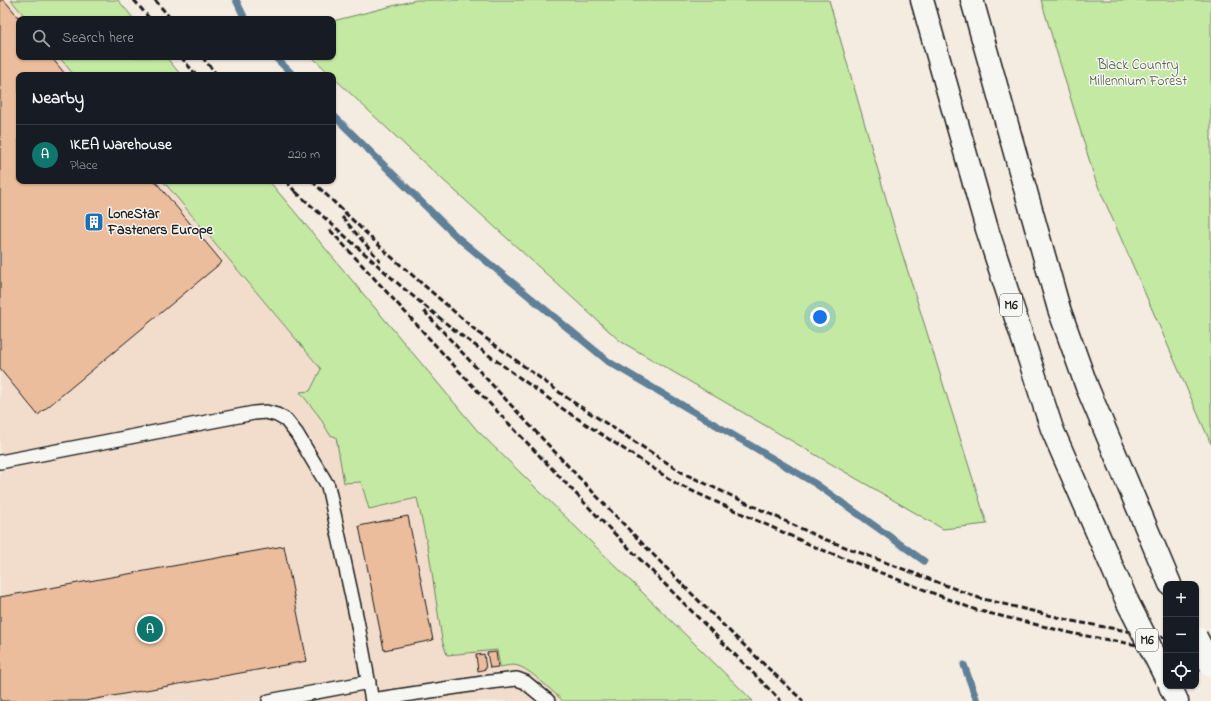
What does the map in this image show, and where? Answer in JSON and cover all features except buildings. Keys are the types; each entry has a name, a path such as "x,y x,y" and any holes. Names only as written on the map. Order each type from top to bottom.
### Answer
{"highway":[{"name":"M6","path":"922,0 987,229 1052,429 1127,601 1163,672"},
{"path":"972,0 1059,309 1086,387 1169,581"},
{"path":"1199,642 1211,666"},
{"path":"1171,689 1177,701"}],"lane":[{"path":"0,462 254,413 266,412 277,415 286,420 297,434 328,486 372,701 517,678 525,682 548,701"},
{"path":"269,701 369,682"}],"shaded area":[{"path":"0,0 11,0 24,16 16,16 16,60 62,60 72,72 16,72 16,184 166,184 321,370 361,482 369,509 417,498 618,701 0,701"}],"green space":[{"path":"11,0 118,0 131,16 24,16"},
{"path":"416,0 829,0 898,240 987,524 943,529 620,341 408,148 336,80 336,72 328,72 315,60 336,60 336,20"},
{"name":"Black Country Millennium Forest","path":"1041,0 1211,0 1211,444 1095,179"},
{"path":"62,60 168,60 178,72 72,72"},
{"path":"166,184 272,184 477,430 753,701 563,701 529,671 514,665 500,667 497,650 447,655 442,640 429,553 417,498 369,509 361,482 344,483 336,437 330,435 319,416 300,392 310,391 321,369"}],"waterway":[{"path":"236,0 244,16"},
{"path":"278,60 290,72"},
{"path":"336,118 457,237 609,362 816,484 924,561"},
{"path":"964,665 977,701"}],"railway":[{"path":"134,0 147,16"},
{"path":"155,0 168,16"},
{"path":"184,60 194,72"},
{"path":"204,60 214,72"},
{"path":"289,184 299,196"},
{"path":"315,184 388,254 480,334 570,400 683,473 819,537 979,598 1077,622 1163,637"},
{"path":"296,192 403,288 458,333 563,409 677,484 815,547 976,610 1075,634 1163,649"},
{"path":"342,217 380,261"},
{"path":"330,230 470,383 600,519 781,701"},
{"path":"424,311 632,532 715,617 803,701"},
{"path":"1199,644 1211,646"},
{"path":"1199,656 1211,658"}],"place":[{"name":"LoneStar Fasteners Europe","path":"94,222"},
{"name":"IKEA Warehouse","path":"150,629"}]}
